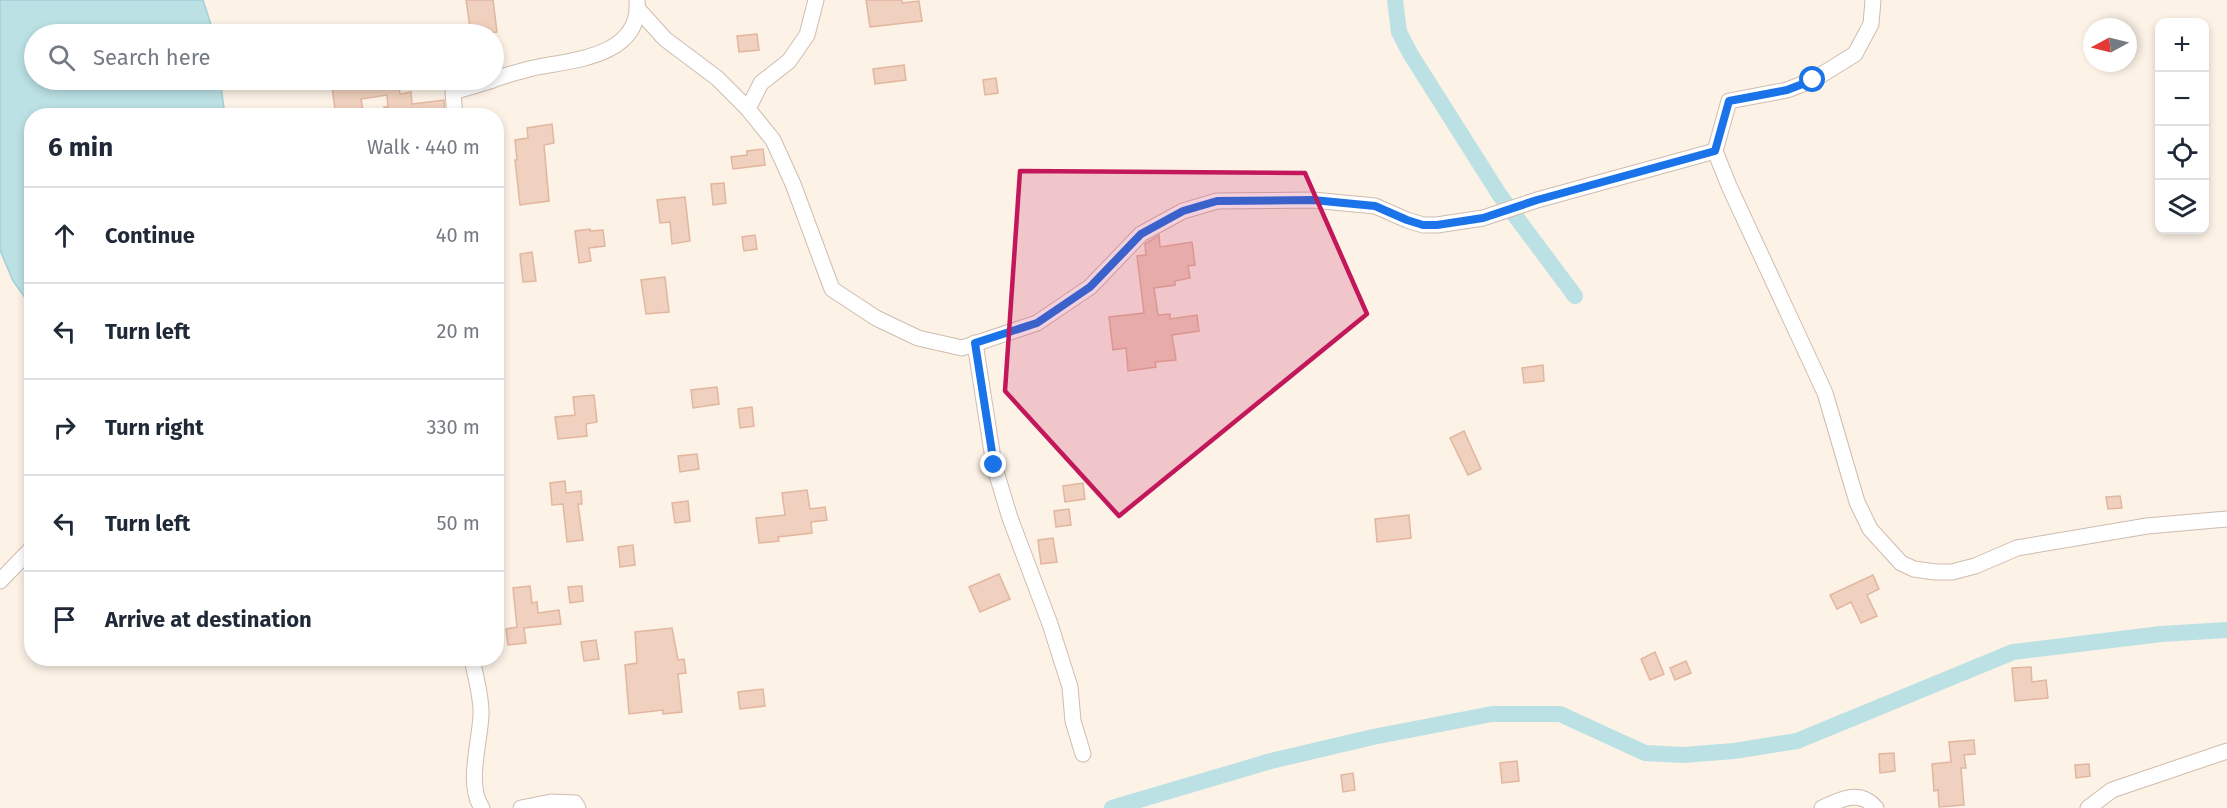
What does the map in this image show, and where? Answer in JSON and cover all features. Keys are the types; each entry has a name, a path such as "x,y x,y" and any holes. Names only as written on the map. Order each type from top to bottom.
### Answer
{"street":[{"path":"748,109 761,83 789,61 807,35 816,0"},
{"path":"1872,0 1871,24 1855,54 1813,80 1787,90 1729,101 1715,151 1825,393 1857,502 1870,529 1901,563 1914,569 1952,572 1975,566 2017,548 2147,526 2227,519"},
{"path":"637,4 666,39 717,78 748,109 773,140 793,184 832,289 876,318 918,338 962,348 1037,323 1090,287 1141,234 1183,211 1217,201 1313,200 1375,206 1423,225 1437,225 1483,218 1537,200 1715,151"},
{"path":"504,76 596,56 616,45 630,32 637,4"},
{"path":"454,108 453,92 459,90"},
{"path":"975,343 994,465 1010,518 1050,624 1070,687 1073,721 1083,754"},
{"path":"0,581 24,556"},
{"path":"473,666 481,713 476,764 476,799 482,808"},
{"path":"2088,808 2112,790 2227,751"},
{"path":"1822,808 1853,796 1870,800 1876,808"},
{"path":"521,808 551,802 574,803 578,808"}],"highlighted area":[{"path":"1020,171 1305,173 1367,314 1119,516 1005,391"}],"water":[{"path":"0,0 203,0 211,24 24,24 24,90 221,90 224,108 24,108 24,296 13,281 0,250"}],"building":[{"path":"466,0 493,0 496,24 470,24"},
{"path":"866,0 902,0 902,3 919,1 922,21 870,27"},
{"path":"757,34 759,50 739,52 737,36"},
{"path":"904,65 906,80 875,84 873,69"},
{"path":"996,78 998,93 985,95 983,80"},
{"path":"332,90 399,90 400,94 411,92 412,104 444,100 444,108 384,108 388,107 387,95 361,99 363,108 335,108"},
{"path":"552,124 554,143 544,145 549,201 520,205 515,140 528,138 527,128"},
{"path":"763,149 765,165 733,169 731,157 747,155 747,151"},
{"path":"724,183 726,203 713,205 711,184"},
{"path":"685,197 690,241 672,244 670,222 660,223 657,200"},
{"path":"590,229 590,231 603,230 605,246 589,248 591,261 579,263 575,231"},
{"path":"755,235 757,249 744,251 742,237"},
{"path":"1159,235 1160,247 1192,242 1195,265 1188,266 1190,278 1175,281 1175,285 1154,288 1158,315 1170,314 1170,319 1197,315 1199,331 1172,335 1176,360 1155,362 1156,367 1128,371 1126,348 1113,350 1109,317 1144,313 1137,256 1146,255 1145,244"},
{"path":"532,252 536,281 523,282 520,254"},
{"path":"665,277 669,312 646,314 641,280"},
{"path":"1543,365 1544,381 1524,383 1522,368"},
{"path":"717,387 719,404 693,408 691,390"},
{"path":"594,395 597,422 586,424 587,436 558,439 555,417 575,415 573,397"},
{"path":"752,407 754,426 740,428 738,409"},
{"path":"1464,431 1481,469 1468,475 1450,438"},
{"path":"697,454 699,469 680,472 678,456"},
{"path":"565,481 566,493 581,491 582,504 578,504 583,540 567,542 563,504 552,505 550,483"},
{"path":"1083,483 1085,499 1065,502 1063,486"},
{"path":"807,490 810,509 825,507 827,520 811,522 812,533 778,537 779,541 759,543 756,518 785,515 782,493"},
{"path":"2120,496 2122,508 2108,509 2106,497"},
{"path":"688,501 690,521 675,523 672,503"},
{"path":"1069,509 1071,525 1056,527 1054,511"},
{"path":"1409,515 1411,538 1377,542 1375,519"},
{"path":"1053,538 1057,562 1041,564 1038,540"},
{"path":"633,545 635,565 620,567 618,547"},
{"path":"999,574 1010,599 980,612 969,587"},
{"path":"1873,575 1879,589 1867,595 1877,616 1861,623 1851,602 1837,609 1830,595"},
{"path":"530,586 532,603 537,602 538,613 559,610 561,624 524,628 526,643 508,645 506,629 517,627 513,588"},
{"path":"582,586 583,601 570,603 568,587"},
{"path":"672,628 678,660 684,659 686,673 678,674 682,712 663,714 663,710 629,714 625,665 637,663 635,632"},
{"path":"596,640 599,659 584,661 581,642"},
{"path":"1655,652 1664,674 1650,680 1641,659"},
{"path":"1686,661 1691,673 1675,680 1670,668"},
{"path":"2031,667 2032,682 2046,680 2048,698 2015,701 2012,668"},
{"path":"763,689 765,706 740,709 738,692"},
{"path":"1974,740 1975,754 1964,755 1966,768 1961,768 1964,805 1939,807 1938,790 1934,791 1932,764 1951,762 1949,742"},
{"path":"1894,753 1895,771 1880,773 1879,754"},
{"path":"1517,761 1519,781 1502,783 1500,763"},
{"path":"2089,764 2090,776 2076,778 2075,765"},
{"path":"1353,773 1355,790 1343,792 1341,775"}],"waterway":[{"path":"1395,0 1399,32 1411,55 1499,194 1575,296"},
{"path":"1112,808 1271,761 1373,737 1492,714 1560,714 1645,753 1683,755 1734,751 1797,741 2013,652 2161,634 2227,630"}],"route":[{"path":"994,465 975,343 1037,323 1090,287 1141,234 1183,211 1217,201 1313,200 1375,206 1423,225 1483,218 1537,200 1715,151 1729,101 1787,90 1813,80"}]}
